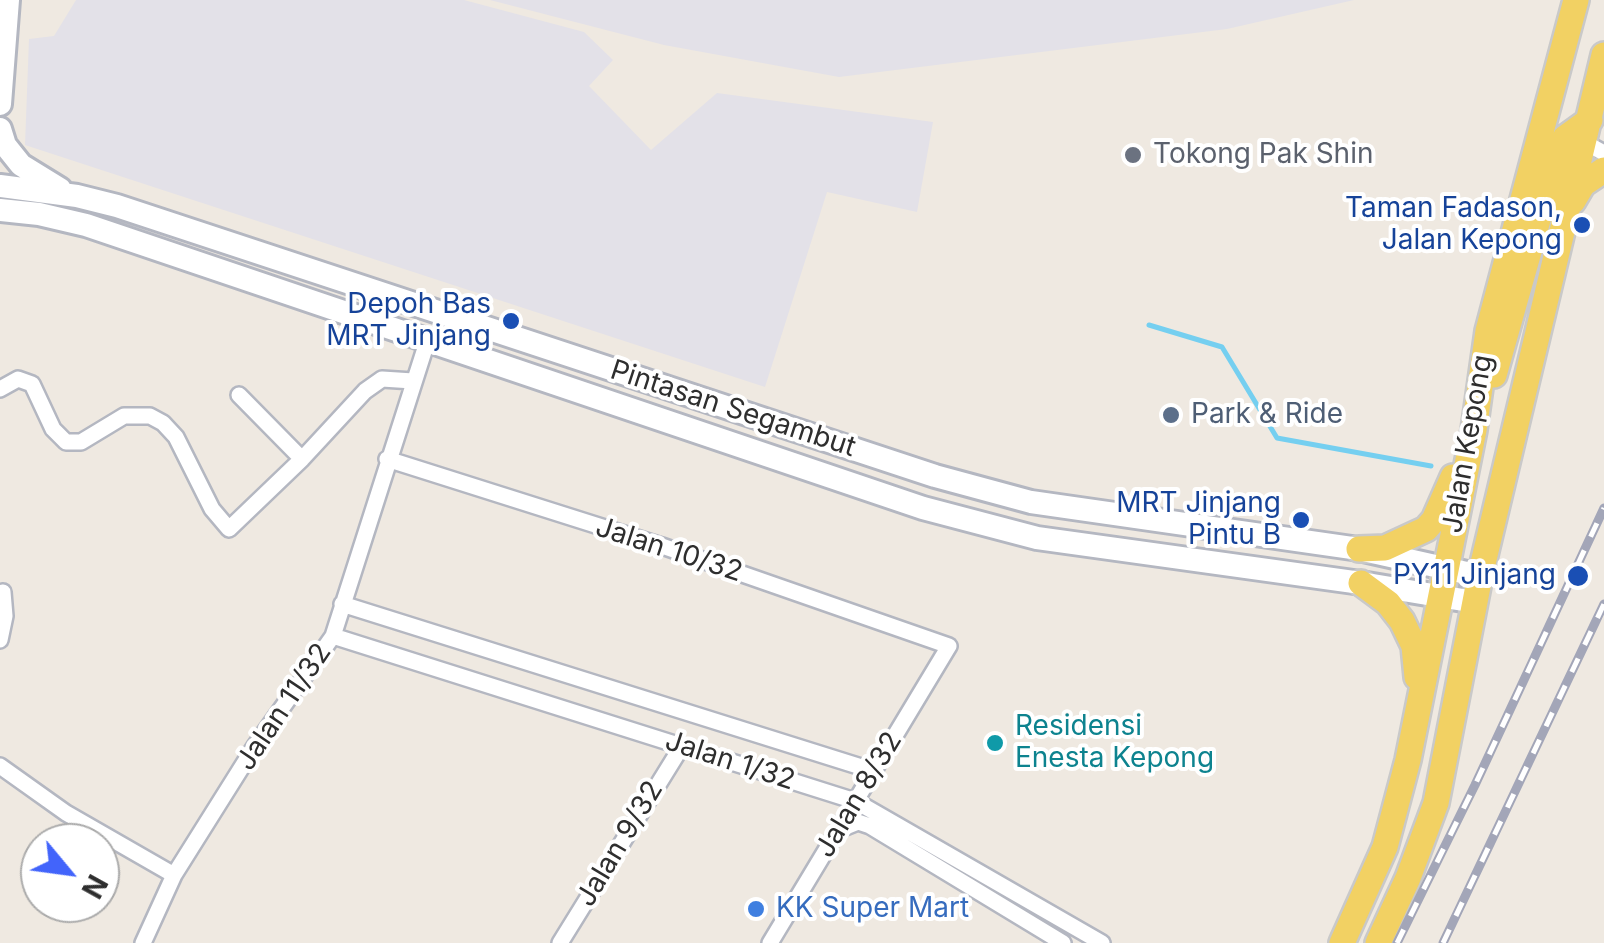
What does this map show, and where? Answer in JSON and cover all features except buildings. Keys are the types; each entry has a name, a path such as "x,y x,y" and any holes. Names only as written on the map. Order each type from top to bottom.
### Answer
{"main road":[{"path":"0,104 8,0"},
{"name":"Jalan Kepong","path":"1342,943 1385,848 1408,760 1474,430 1488,331 1576,0"},
{"path":"1360,549 1385,548 1426,529 1434,520 1474,430 1504,347 1556,156 1591,135 1569,106 1583,0"},
{"name":"Jalan Kepong","path":"1378,943 1436,803 1474,602 1569,209 1591,135 1604,55"},
{"path":"0,129 21,165 77,196"},
{"path":"1569,209 1583,184 1604,170"},
{"name":"Pintasan Segambut","path":"0,186 77,196 935,476 1030,502 1360,549 1480,576"},
{"name":"Pintasan Segambut","path":"0,210 39,214 86,226 923,508 1036,538 1474,602"},
{"path":"329,277 364,298 426,322 430,331 427,342"},
{"path":"1361,583 1388,603 1409,632 1419,702"}],"street":[{"name":"Jalan 11/32","path":"142,943 174,875 255,746 333,636 427,342"},
{"path":"0,390 18,380 32,384 53,428 66,442 81,442 124,416 150,416 163,423 176,437 212,510 229,529 302,459 364,390 382,379 413,382"},
{"path":"239,395 302,459"},
{"name":"Jalan 10/32","path":"387,459 662,546 949,646"},
{"path":"0,640 5,620 3,592"},
{"path":"342,604 874,771"},
{"name":"Jalan 1/32","path":"333,636 856,801 1102,943"},
{"name":"Jalan 8/32","path":"770,943 949,646"},
{"name":"Jalan 9/32","path":"560,943 682,746"},
{"path":"0,766 66,812 174,875"},
{"path":"838,830 858,822 870,826 1063,943"},
{"path":"1335,943 1368,886"}],"shaded area":[{"path":"76,0 464,0 584,32 613,60 589,86 651,150 717,93 933,122 917,212 827,192 765,387 25,145 29,39 54,36"},
{"path":"490,0 1354,0 1227,29 839,77 664,45"}],"waterway":[{"path":"1149,325 1222,347 1277,438 1431,466"}],"railway":[{"path":"1397,943 1604,508"},
{"path":"1443,943 1604,604"}],"place":[{"name":"Tokong Pak Shin","path":"1133,155"},
{"name":"Taman Fadason, Jalan Kepong","path":"1582,225"},
{"name":"Depoh Bas MRT Jinjang","path":"511,321"},
{"name":"Park & Ride","path":"1171,415"},
{"name":"MRT Jinjang Pintu B","path":"1301,520"},
{"name":"PY11 Jinjang","path":"1578,576"},
{"name":"Residensi Enesta Kepong","path":"995,743"},
{"name":"KK Super Mart","path":"756,909"}]}
